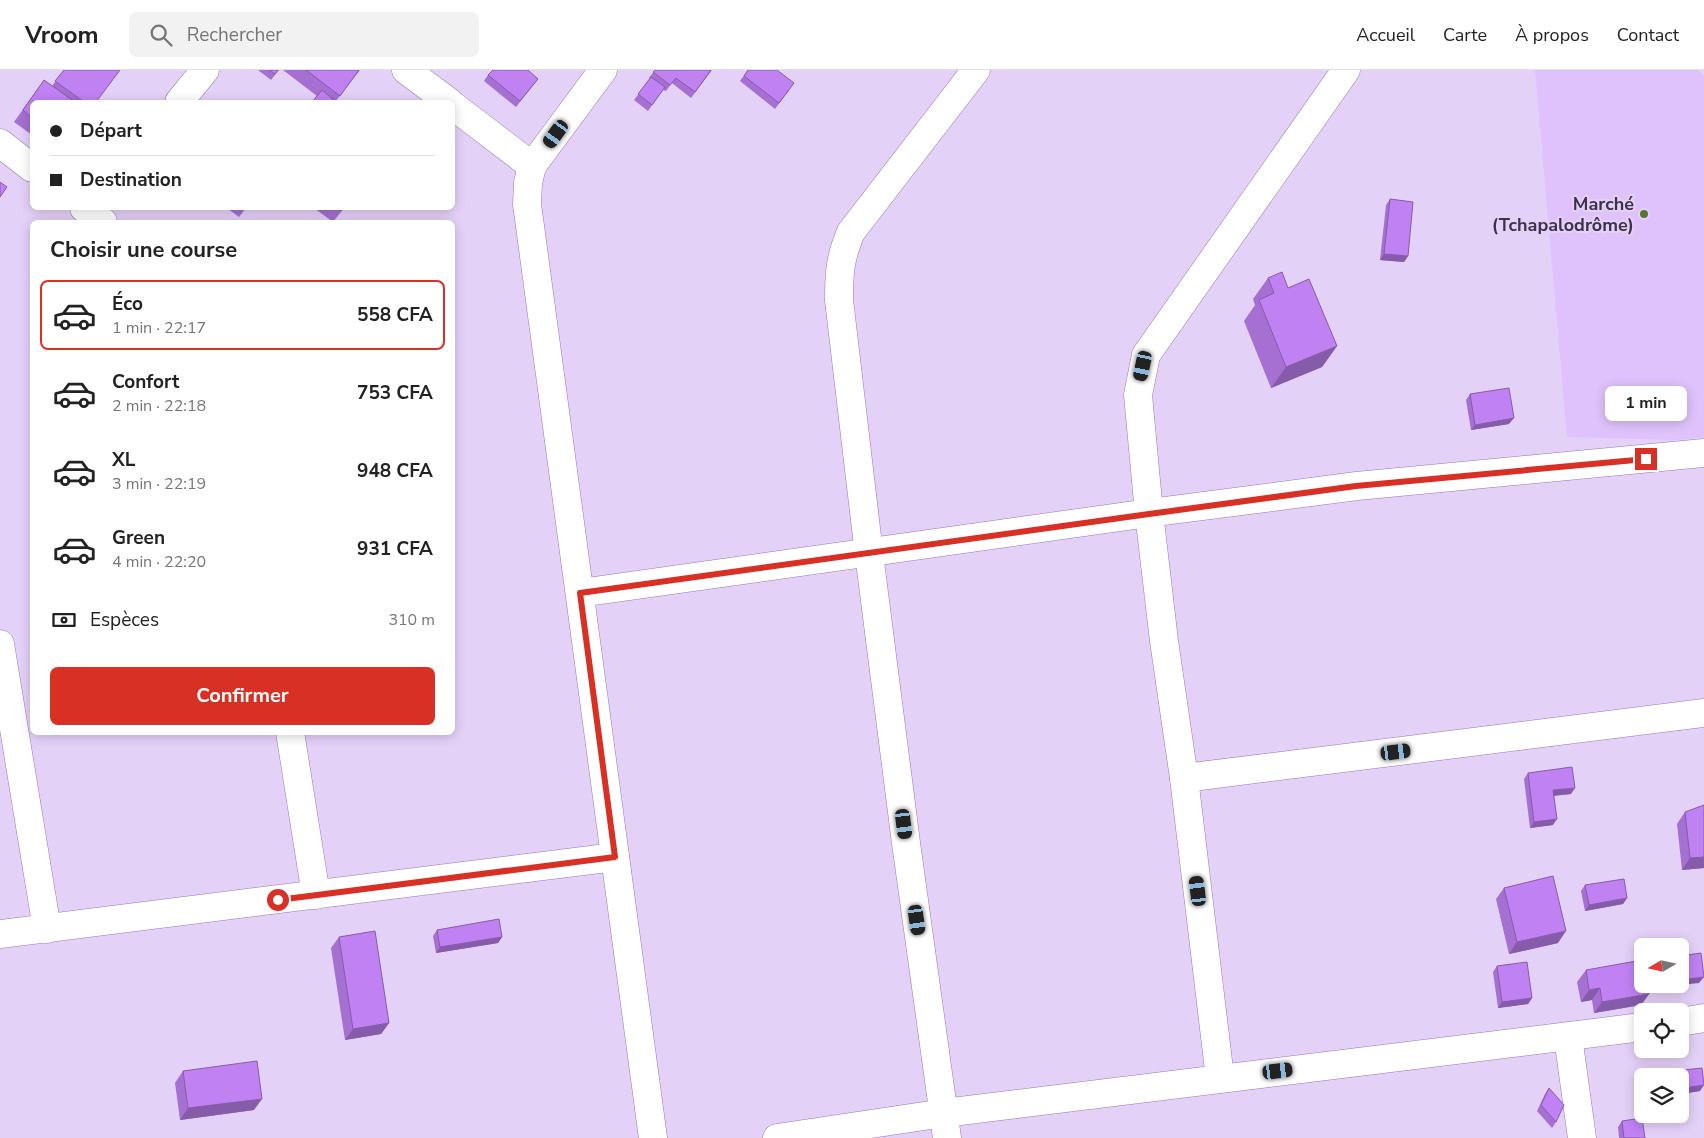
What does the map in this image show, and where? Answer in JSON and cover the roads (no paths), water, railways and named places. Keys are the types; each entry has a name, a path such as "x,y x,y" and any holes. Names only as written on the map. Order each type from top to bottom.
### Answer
{"street":[{"path":"181,100 205,70"},
{"path":"406,70 446,100"},
{"path":"603,70 532,166 528,183 527,204 653,1138"},
{"path":"946,1125 906,843 869,554 839,300 839,272 843,251 851,232 976,70"},
{"path":"1220,1078 1184,778 1164,641 1149,514 1138,395 1146,355 1346,70"},
{"path":"455,108 532,166"},
{"path":"0,143 30,166"},
{"path":"580,593 1356,486 1704,453"},
{"path":"0,644 47,929"},
{"path":"1184,778 1704,713"},
{"path":"290,735 316,895"},
{"path":"0,934 615,857"},
{"path":"1689,1020 1704,1018"},
{"path":"777,1138 946,1125 1220,1078 1634,1028"},
{"path":"1568,1037 1582,1138"}],"place":[{"name":"Marché (Tchapalodrôme)","path":"1644,214"}]}
